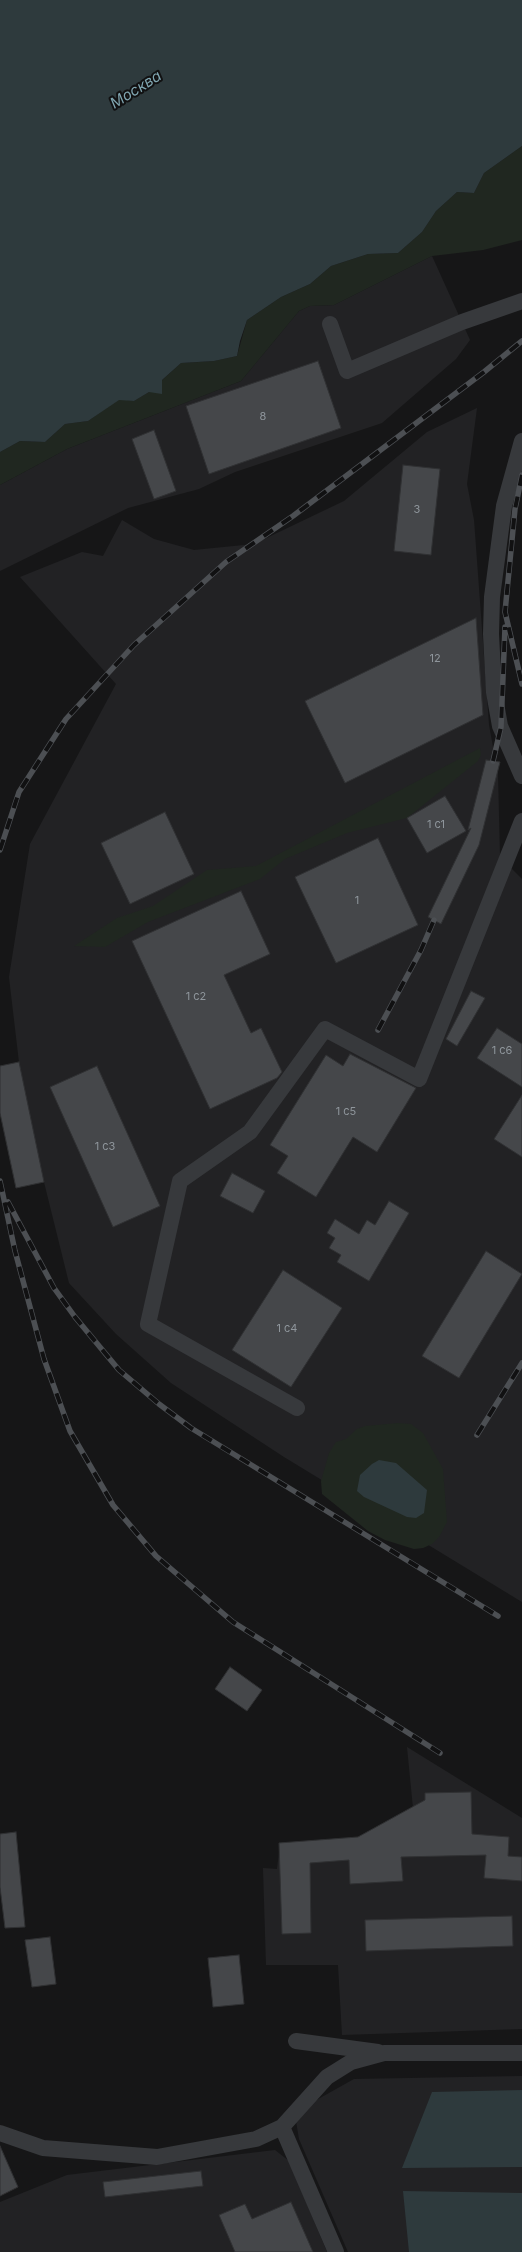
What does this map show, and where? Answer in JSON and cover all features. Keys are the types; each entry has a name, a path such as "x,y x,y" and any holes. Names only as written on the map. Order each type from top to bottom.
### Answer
{"street":[{"path":"330,324 348,371 462,322 522,301"},
{"path":"522,442 504,506 492,597 491,634 494,692 500,726 522,776"},
{"path":"297,1408 148,1324 180,1181 250,1132 325,1029 419,1079 522,821"},
{"path":"296,2041 384,2053 522,2053"},
{"path":"0,2133 43,2148 157,2157 256,2139 282,2127 327,2077 351,2062 384,2053"},
{"path":"282,2127 336,2252"}],"shaded area":[{"path":"522,146 522,240 483,250 432,256 334,305 310,306 299,311 241,381 67,449 0,485 0,452 20,441 45,442 65,424 88,421 119,399 134,401 149,392 181,363 214,361 237,356 247,320 281,297 310,284 331,266 368,254 398,253 422,232 436,211 457,192 474,193 484,173"},
{"path":"432,256 470,340 456,359 382,423 235,472 199,489 128,508 0,571 0,485 67,449 241,381 299,311 310,306 334,305"},
{"path":"477,408 467,484 474,520 489,725 498,775 500,857 522,879 522,1602 284,1457 171,1383 116,1334 69,1283 44,1182 19,1062 9,977 30,844 116,684 20,577 82,552 103,556 122,520 154,539 194,550 254,544 344,501 427,432"},
{"path":"480,748 481,755 478,761 407,818 347,833 285,859 260,879 148,922 105,947 74,946 117,918 153,906 207,870 256,866"},
{"path":"398,1423 411,1424 423,1433 443,1469 447,1522 439,1537 432,1544 423,1548 414,1549 385,1540 368,1531 322,1494 321,1481 329,1453 336,1442 346,1439 357,1429 365,1426"},
{"path":"407,1747 522,1818 522,2029 342,2035 338,1965 266,1965 263,1868 277,1869 280,1843 358,1837 413,1808"},
{"path":"522,2076 522,2252 348,2252 299,2139 296,2121 304,2107 354,2079"},
{"path":"275,2150 289,2161 327,2252 0,2252 0,2202 67,2175"}],"water":[{"name":"Москва","path":"0,0 522,0 522,146 484,173 474,193 457,192 436,211 422,232 398,253 368,254 331,266 310,284 281,297 247,320 237,356 214,361 181,363 162,380 162,394 149,392 134,401 119,400 88,421 65,424 45,442 20,441 0,452"},
{"path":"379,1460 396,1463 427,1490 424,1513 416,1518 407,1517 364,1497 357,1491 360,1475"},
{"path":"522,2090 522,2167 402,2168 432,2092"},
{"path":"403,2191 522,2193 522,2252 409,2252"}],"building":[{"path":"318,361 341,428 209,474 186,406"},
{"path":"154,430 176,491 154,499 132,439"},
{"path":"403,465 440,469 431,555 394,551"},
{"path":"476,618 483,715 345,783 305,701"},
{"path":"486,760 500,762 479,845 441,924 428,917 471,828 468,830"},
{"path":"445,796 466,831 427,853 407,818"},
{"path":"165,812 194,874 130,904 101,843"},
{"path":"378,838 418,925 336,963 295,877"},
{"path":"241,891 270,954 224,975 251,1033 261,1028 282,1072 277,1078 210,1109 132,941"},
{"path":"471,991 485,998 457,1046 446,1039"},
{"path":"497,1028 522,1044 522,1087 477,1058"},
{"path":"350,1054 416,1088 377,1152 353,1137 316,1197 277,1173 288,1156 270,1145 326,1055 343,1066"},
{"path":"19,1062 44,1182 16,1188 0,1113 0,1066"},
{"path":"97,1066 160,1206 113,1227 50,1087"},
{"path":"522,1095 522,1157 494,1139"},
{"path":"232,1173 265,1191 253,1213 220,1196"},
{"path":"389,1201 409,1213 369,1281 337,1262 341,1255 329,1248 335,1238 327,1233 335,1219 359,1234 367,1220 375,1225"},
{"path":"486,1251 522,1274 459,1378 422,1356"},
{"path":"283,1270 342,1308 291,1387 232,1350"},
{"path":"230,1667 262,1690 247,1711 215,1689"},
{"path":"471,1792 472,1834 509,1837 508,1856 522,1857 522,1881 484,1878 486,1855 401,1857 403,1881 350,1884 349,1860 310,1863 311,1933 282,1934 279,1843 358,1837 425,1800 425,1793"},
{"path":"16,1832 25,1927 5,1928 0,1887 0,1834"},
{"path":"512,1916 513,1946 366,1951 365,1920"},
{"path":"50,1937 56,1984 32,1987 25,1940"},
{"path":"239,1955 244,2004 213,2007 208,1958"},
{"path":"0,2146 18,2187 0,2196"},
{"path":"201,2171 203,2186 105,2197 103,2182"},
{"path":"291,2202 313,2252 235,2252 219,2215 245,2204 252,2219"}],"railway":[{"path":"0,850 19,792 66,719 134,645 226,562 293,516 484,372 522,341"},
{"path":"522,475 515,509 505,612 522,684"},
{"path":"493,761 501,727 505,627"},
{"path":"378,1030 421,950 434,920"},
{"path":"0,1181 15,1251 44,1359 70,1431 113,1505 156,1556 233,1622 440,1753"},
{"path":"8,1202 54,1288 75,1317 119,1370 159,1404 191,1428 498,1616"},
{"path":"477,1435 522,1363"}]}
